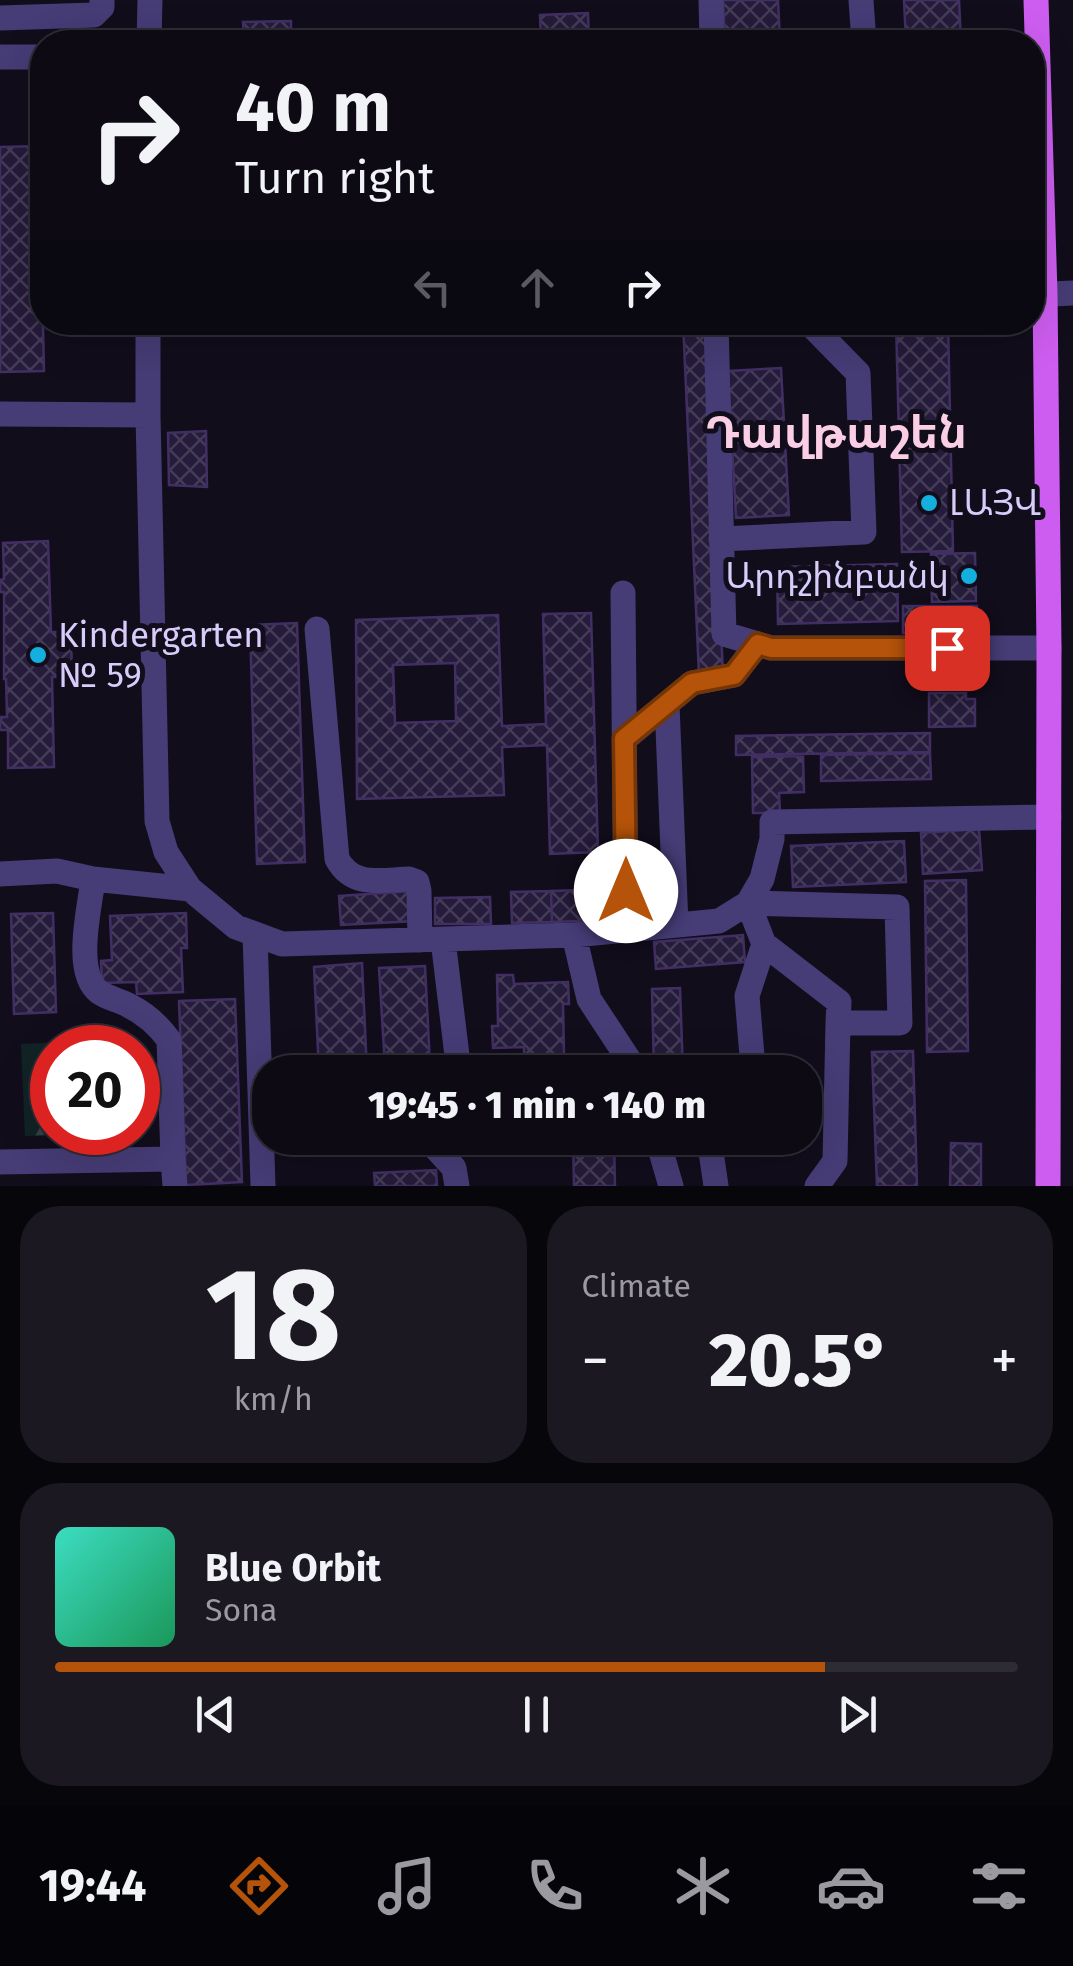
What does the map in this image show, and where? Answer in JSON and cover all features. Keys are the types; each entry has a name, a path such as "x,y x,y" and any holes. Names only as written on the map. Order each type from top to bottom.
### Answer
{"main road":[{"path":"1023,0 1024,30"},
{"path":"1036,0 1036,30"},
{"path":"1031,335 1043,648"},
{"path":"1039,335 1048,1186"},
{"path":"1039,1186 1044,817"}],"lane":[{"path":"0,18 94,15 102,7 102,0"},
{"path":"150,0 150,30"},
{"path":"711,0 712,30"},
{"path":"861,0 863,30"},
{"path":"0,57 30,57"},
{"path":"1045,294 1073,293"},
{"path":"148,335 156,820 166,852 190,889 236,928 282,944 574,935 719,921 748,902 762,880 772,822 1044,817"},
{"path":"716,335 724,634 771,648 1043,648"},
{"path":"720,539 864,532 858,373 821,335"},
{"path":"0,414 148,415"},
{"path":"623,593 626,929"},
{"path":"317,629 337,859 350,876 360,880 417,882 456,1055"},
{"path":"624,739 692,683 734,675 758,644"},
{"path":"666,704 676,925"},
{"path":"0,874 57,870 94,879 190,889"},
{"path":"94,879 84,961 88,977 98,992 130,1006 160,1028 169,1040 175,1186"},
{"path":"748,902 764,944 839,1002 835,1161 817,1186"},
{"path":"748,902 897,907 900,1024 838,1023"},
{"path":"256,934 262,1055"},
{"path":"574,935 589,999 627,1055"},
{"path":"752,1055 747,996 764,944"},
{"path":"263,1186 265,1155"},
{"path":"442,1155 454,1168 457,1186"},
{"path":"662,1155 672,1186"},
{"path":"711,1155 716,1186"},
{"path":"0,1162 173,1160"}],"green space":[{"path":"21,1044 30,1044 30,1136 25,1136"}],"building":[{"path":"723,0 778,0 779,30 724,30"},
{"path":"904,0 959,0 960,30 905,30"},
{"path":"588,13 589,30 541,30 540,15"},
{"path":"291,21 291,30 243,30 243,22"},
{"path":"30,146 30,335 43,335 44,371 0,372 0,147"},
{"path":"684,335 708,335 723,674 699,675"},
{"path":"896,335 948,335 953,551 902,552"},
{"path":"781,368 789,515 736,518 728,371"},
{"path":"206,431 207,487 169,485 168,433"},
{"name":"Kindergarten № 59","path":"48,541 51,632 71,632 72,677 52,677 54,767 8,768 8,730 0,730 0,717 7,717 4,592 0,592 0,580 4,579 3,543"},
{"path":"975,553 976,601 932,602 931,554"},
{"path":"897,564 898,621 778,624 777,567"},
{"path":"903,606 977,606 977,632 903,633"},
{"path":"591,613 598,852 550,854 547,745 502,747 504,795 357,799 356,620 498,615 502,726 546,724 543,614","holes":["455,663 456,721 395,723 393,665"]},
{"path":"297,623 305,862 257,864 250,625"},
{"path":"929,693 966,693 966,699 975,699 975,726 929,727"},
{"path":"930,733 930,752 736,755 736,736"},
{"path":"930,753 931,779 821,781 821,755"},
{"path":"803,756 804,792 779,793 780,813 753,813 752,757"},
{"path":"979,829 982,870 923,874 921,833"},
{"path":"904,841 906,882 793,887 791,846"},
{"path":"966,880 968,1051 927,1052 925,881"},
{"path":"609,889 610,920 552,922 551,891"},
{"path":"413,891 415,921 341,925 339,896"},
{"path":"551,891 552,922 512,923 511,892"},
{"path":"490,897 491,924 435,924 435,898"},
{"path":"53,913 56,1012 14,1014 11,914"},
{"path":"186,913 187,948 181,948 183,992 137,994 136,982 102,983 101,961 112,960 110,916"},
{"path":"743,935 745,962 656,969 654,942"},
{"path":"362,963 366,1055 318,1055 314,967"},
{"path":"425,966 429,1055 384,1055 379,968"},
{"path":"497,975 513,975 514,984 568,982 569,1004 563,1004 564,1054 524,1055 524,1047 493,1048 492,1026 498,1026"},
{"path":"680,988 682,1055 654,1055 652,989"},
{"path":"235,999 242,1182 186,1185 179,1001"},
{"path":"913,1051 917,1186 877,1186 872,1052"},
{"path":"951,1143 981,1144 981,1186 950,1186"},
{"path":"573,1155 614,1155 615,1186 574,1186"},
{"path":"436,1170 437,1186 375,1186 374,1173"}],"place":[{"name":"ԼԱՅՎ","path":"929,503"},
{"name":"Արդշինբանկ","path":"969,576"},
{"name":"Kindergarten № 59","path":"38,655"}],"district":[{"name":"Դավթաշեն","path":"836,432"}],"route":[{"path":"626,891 624,739 692,683 734,675 758,644 771,648 947,648"}]}
